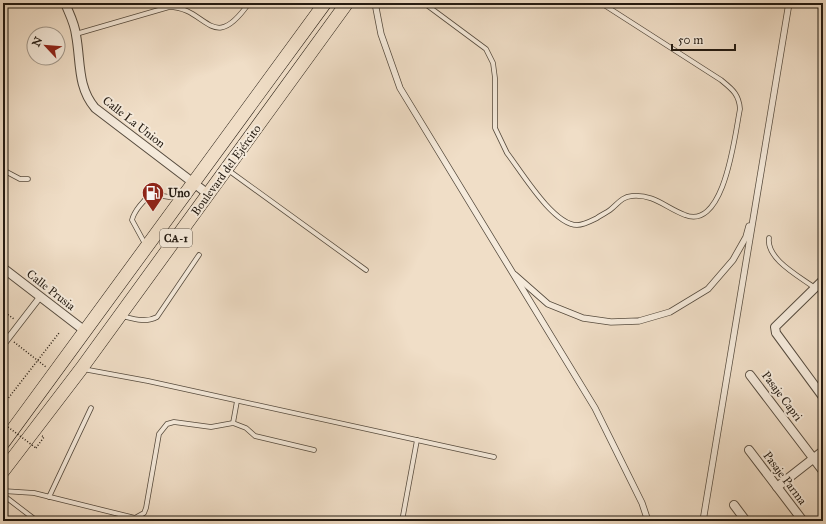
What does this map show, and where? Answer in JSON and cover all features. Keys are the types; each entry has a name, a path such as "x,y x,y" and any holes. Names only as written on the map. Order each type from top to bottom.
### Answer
{"highway":[{"name":"Boulevard del Ejército","path":"3,443 325,3"},
{"name":"Boulevard del Ejército","path":"3,471 120,316 347,3"},
{"path":"202,172 200,178 204,185 209,186 217,182"},
{"path":"170,215 178,213 184,216 184,227"}],"street":[{"name":"Calle La Union","path":"65,3 76,34 83,90 88,100 95,108 190,188 208,194"},
{"path":"375,3 381,34 400,88 510,271 595,408 642,503 648,521"},
{"path":"703,521 790,3"},
{"path":"510,271 548,304 582,318 611,322 639,321 670,312 708,290 733,260 746,237 756,202"},
{"name":"Calle Prusia","path":"3,268 85,331"},
{"path":"823,280 775,328 776,333 823,397"},
{"path":"3,345 40,297"},
{"name":"Pasaje Capri","path":"750,375 823,471"},
{"name":"Pasaje Parma","path":"749,450 803,521"},
{"path":"777,487 823,451"},
{"path":"734,505 746,521"}],"lane":[{"path":"76,34 169,7 182,9 204,23 215,27 223,27 238,18 249,3"},
{"path":"424,3 486,50 493,63 495,78 495,128 499,138 507,153 552,212 564,220 577,225 589,223 610,210 621,199 640,196 652,197 685,215 693,218 699,217 711,209 723,187 740,109 739,98 732,88 721,80 601,3"},
{"path":"226,168 366,270"},
{"path":"3,170 20,179 28,179"},
{"path":"144,242 132,220 133,216 147,198 151,194 169,197 190,188"},
{"path":"769,238 768,245 774,257 815,288"},
{"path":"120,316 141,320 151,320 157,316 200,255"},
{"path":"81,369 148,381 494,457"},
{"path":"233,423 237,401"},
{"path":"49,497 91,408"},
{"path":"3,490 34,493 135,518 139,516 146,508 159,434 167,424 174,422 211,427 233,423 246,428 255,436 314,450"},
{"path":"402,521 417,440"},
{"path":"3,495 37,521"}],"path":[{"path":"3,311 20,324"},
{"path":"3,405 58,333"},
{"path":"9,338 47,368"},
{"path":"8,427 36,448 44,438"}],"place":[{"name":"Uno","path":"153,212"}]}
